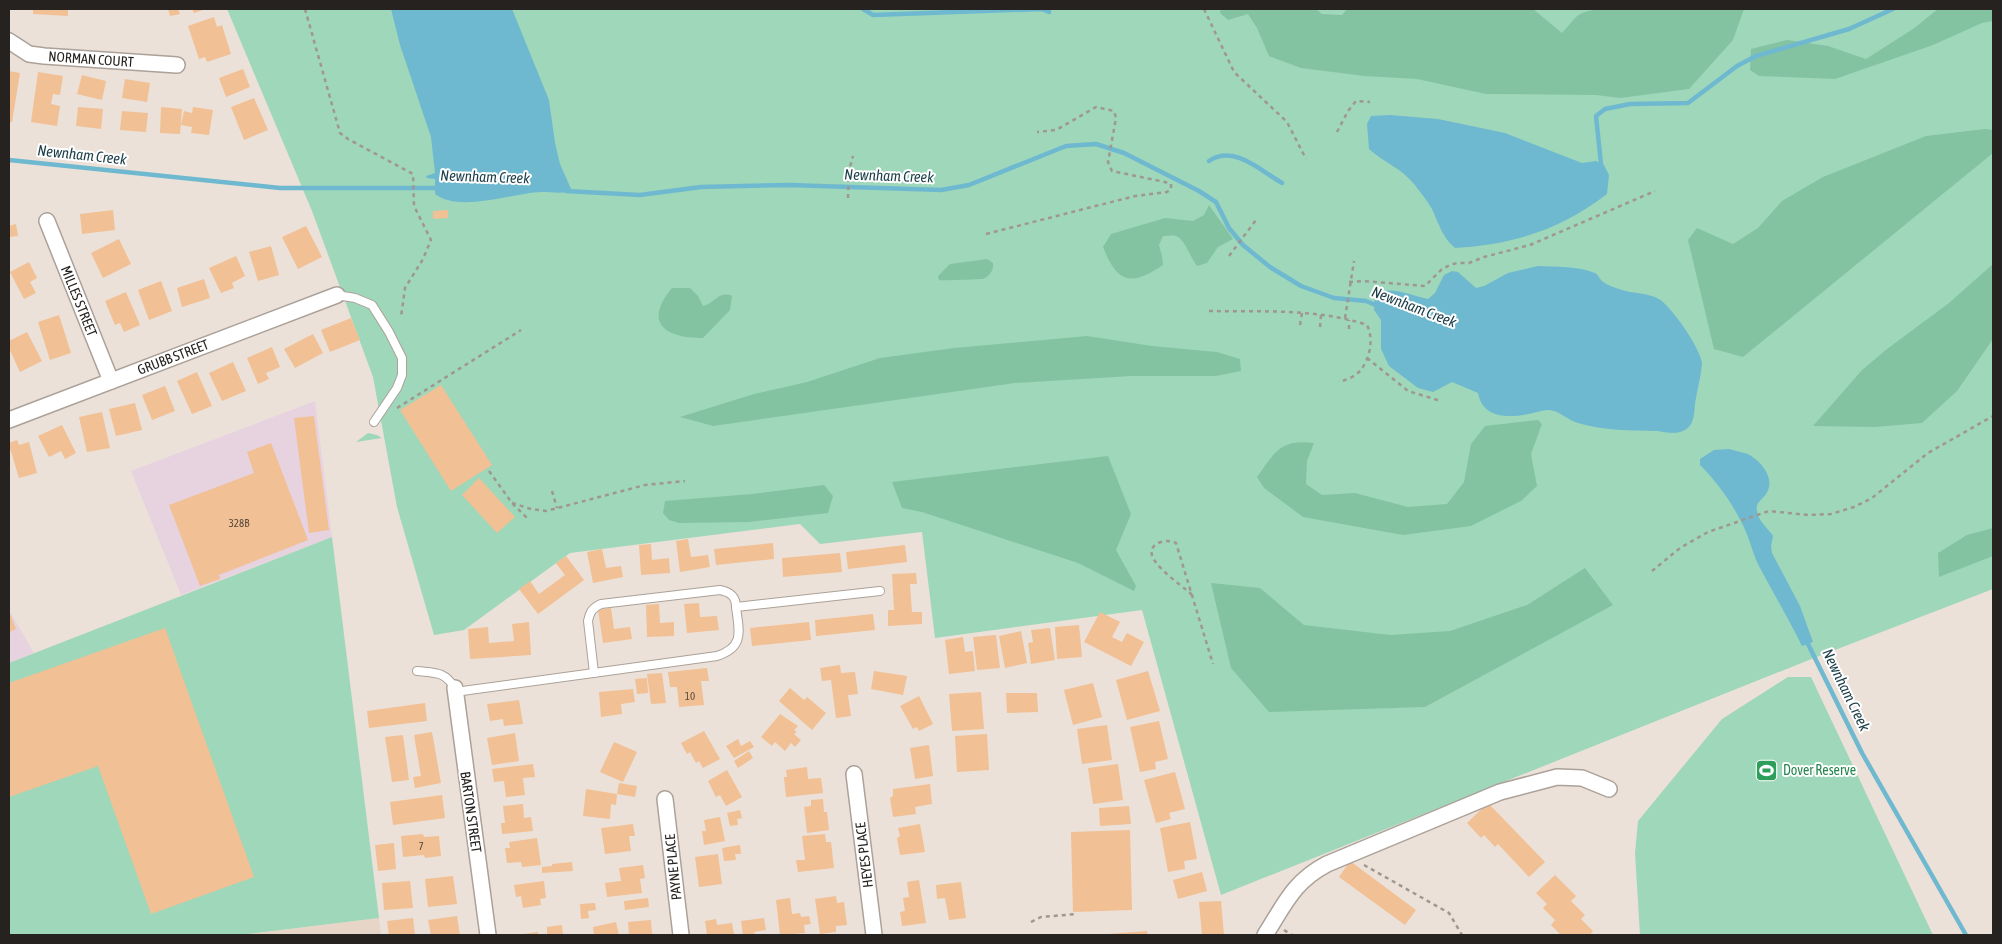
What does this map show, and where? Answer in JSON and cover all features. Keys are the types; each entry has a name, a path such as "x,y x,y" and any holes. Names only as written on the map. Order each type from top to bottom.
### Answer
{"street":[{"name":"NORMAN COURT","path":"9,41 29,54 177,65"},
{"name":"MILLES STREET","path":"48,221 111,381"},
{"name":"GRUBB STREET","path":"9,420 337,295"},
{"name":"BARTON STREET","path":"455,690 488,935"},
{"name":"HEYES PLACE","path":"854,774 874,935"},
{"path":"1265,935 1295,888 1310,873 1350,854 1500,792 1557,777 1582,778 1609,789"},
{"name":"PAYNE PLACE","path":"665,799 681,935"}],"lane":[{"path":"337,295 355,298 372,305 402,358 402,375 387,405 374,422"},
{"path":"417,671 442,674 449,678 455,690 594,672 717,656 729,652 735,646 738,637 736,600 728,591 720,590 601,604 594,607 588,621 594,672"},
{"path":"736,607 880,591"}],"path":[{"path":"305,9 340,133 413,174 414,206 431,240 423,259 405,288 401,317"},
{"path":"1204,9 1234,72 1286,122 1306,159"},
{"path":"1337,132 1348,111 1356,101 1370,102"},
{"path":"986,234 1135,196 1167,192 1170,189 1171,184 1165,182 1112,171 1109,159 1116,118 1114,111 1096,107 1056,130 1037,132"},
{"path":"848,197 849,170 853,156"},
{"path":"1349,282 1363,281 1425,286 1442,269 1450,265 1470,263 1484,257 1530,245 1655,191"},
{"path":"1229,256 1256,220"},
{"path":"1345,318 1349,282 1354,261"},
{"path":"1209,311 1302,313 1345,318 1367,325 1370,332 1370,346 1367,358 1352,378 1339,382"},
{"path":"1300,325 1302,313"},
{"path":"1320,327 1321,316"},
{"path":"1349,320 1349,329"},
{"path":"387,405 397,408 521,330"},
{"path":"1367,358 1408,391 1441,401"},
{"path":"1652,571 1680,548 1708,532 1769,511 1808,515 1831,514 1854,507 1872,498 1928,453 1993,416"},
{"path":"489,471 512,503 528,519"},
{"path":"512,503 530,510 546,511 644,485 685,481"},
{"path":"552,491 557,508"},
{"path":"1192,595 1185,587 1160,570 1153,559 1151,552 1153,547 1160,542 1171,540 1176,543 1192,595 1213,664"},
{"path":"1350,854 1355,860 1449,913 1462,935"},
{"path":"1031,922 1041,917 1076,914"}],"shaded area":[{"path":"315,401 332,537 181,595 131,471"},
{"path":"9,610 34,653 9,663"},
{"path":"379,918 381,935 240,935"}],"green space":[{"path":"227,9 1993,9 1993,589 1809,660 1221,895 1142,610 935,638 922,532 820,544 800,524 570,553 464,630 434,635 397,507 373,377 312,211"},
{"path":"1221,9 1316,9 1322,14 1342,15 1347,9 1533,9 1562,33 1579,14 1601,9 1744,9 1733,40 1689,89 1620,98 1596,95 1486,94 1417,79 1364,76 1301,68 1269,56 1257,28 1248,14 1228,20 1220,13"},
{"path":"1938,9 1993,9 1993,21 1982,23 1933,45 1835,79 1759,76 1750,70 1751,49 1787,40 1828,46 1866,59 1913,29"},
{"path":"1985,129 1993,130 1993,153 1743,357 1714,349 1688,240 1697,228 1733,244 1758,228 1782,201 1823,177 1926,136"},
{"path":"1209,205 1233,239 1218,247 1207,263 1197,266 1182,241 1176,236 1163,236 1159,245 1163,265 1142,277 1126,278 1114,268 1108,259 1103,247 1111,234 1165,218 1193,221 1204,215"},
{"path":"987,259 993,263 993,268 990,274 983,279 939,280 938,276 950,264"},
{"path":"1993,264 1993,339 1957,391 1922,423 1875,427 1813,426 1862,370 1949,303"},
{"path":"672,288 690,288 698,296 703,306 720,296 732,296 730,310 703,338 678,335 662,326 659,319 659,311 663,300"},
{"path":"1087,336 1152,346 1217,352 1240,359 1241,371 1216,376 1132,376 1015,383 713,426 680,417 754,394 807,382 880,358 954,348"},
{"path":"1538,420 1542,424 1531,454 1537,486 1521,501 1471,526 1403,535 1303,517 1264,488 1257,477 1274,454 1286,445 1303,442 1314,443 1307,461 1306,484 1322,495 1355,493 1408,507 1447,504 1464,482 1471,444 1485,426"},
{"path":"368,433 382,438 356,442"},
{"path":"1108,456 1131,514 1116,550 1136,586 1134,591 1078,563 922,512 902,508 892,482"},
{"path":"824,485 833,496 828,513 749,522 679,523 669,520 663,513 665,501 752,494"},
{"path":"1993,528 1993,556 1939,577 1938,553 1967,535"},
{"path":"332,537 379,918 240,935 9,935 9,663"},
{"path":"1585,568 1613,605 1425,707 1269,712 1231,668 1211,583 1260,588 1304,625 1390,635 1450,631 1527,605"},
{"name":"Dover Reserve","path":"1788,677 1811,677 1933,935 1640,935 1635,853 1638,821 1722,719"}],"water":[{"path":"391,9 512,9 549,100 560,164 572,191 529,193 472,202 458,202 435,194 435,179 427,178 426,176 435,173 431,137 400,45"},
{"path":"1390,115 1438,119 1505,133 1582,163 1596,161 1604,165 1609,175 1607,194 1572,217 1536,233 1497,243 1455,248 1444,235 1426,199 1409,178 1369,149 1367,124 1371,116"},
{"path":"1538,266 1567,267 1588,271 1596,274 1610,286 1659,299 1671,310 1692,339 1701,357 1702,364 1693,418 1689,427 1674,433 1607,429 1578,423 1552,410 1516,416 1499,415 1492,413 1486,408 1481,402 1478,393 1452,382 1433,392 1418,388 1389,366 1381,349 1381,320 1374,310 1375,293 1389,290 1428,299 1435,293 1444,275 1452,271 1458,272 1476,288 1484,286 1508,273"},
{"path":"1729,449 1748,454 1766,471 1769,488 1757,506 1758,515 1773,536 1772,553 1800,606 1813,642 1802,646 1758,564 1746,532 1732,505 1714,480 1700,465 1700,459 1714,450"}],"building":[{"path":"33,9 68,9 68,16 33,14"},
{"path":"168,9 178,9 180,14 170,16"},
{"path":"192,9 206,9 194,13"},
{"path":"214,17 217,27 222,25 231,54 207,62 205,57 199,59 188,26"},
{"path":"243,69 250,87 226,97 219,78"},
{"path":"9,71 20,73 12,122 9,122"},
{"path":"38,72 63,76 60,95 53,94 51,104 60,106 57,126 31,122"},
{"path":"82,75 106,81 102,100 77,94"},
{"path":"125,79 150,83 147,102 122,98"},
{"path":"254,98 268,130 244,140 231,107"},
{"path":"78,107 103,109 101,129 76,126"},
{"path":"161,107 182,109 180,134 160,133"},
{"path":"193,107 213,110 209,135 191,133 192,127 181,125 184,111 192,113"},
{"path":"122,111 148,113 146,132 120,130"},
{"path":"113,210 115,230 82,234 80,214"},
{"path":"448,210 448,218 433,219 433,211"},
{"path":"16,224 18,236 9,237 9,226"},
{"path":"306,226 322,257 298,269 282,237"},
{"path":"119,239 131,264 103,278 91,253"},
{"path":"271,246 279,275 258,281 249,252"},
{"path":"236,256 245,276 232,283 234,288 221,293 209,268"},
{"path":"29,262 37,278 30,282 36,293 24,299 10,272"},
{"path":"204,279 210,298 182,307 177,288"},
{"path":"161,281 172,311 149,320 138,290"},
{"path":"126,292 140,325 124,332 120,323 115,325 105,301"},
{"path":"59,315 71,353 50,360 38,322"},
{"path":"351,318 360,340 330,352 321,330"},
{"path":"27,332 42,361 20,372 9,348 9,341"},
{"path":"313,334 323,353 295,368 284,349"},
{"path":"272,347 280,367 266,373 269,379 258,384 247,358"},
{"path":"233,362 246,391 222,401 209,373"},
{"path":"197,372 212,406 192,414 177,381"},
{"path":"441,385 492,465 451,491 400,410"},
{"path":"165,386 175,411 152,420 142,395"},
{"path":"135,403 142,430 116,436 109,409"},
{"path":"102,412 110,448 87,452 79,417"},
{"path":"314,416 329,530 309,533 294,418"},
{"path":"62,425 76,453 65,459 61,451 49,457 38,436"},
{"path":"17,440 19,445 29,442 37,473 19,478 9,445 9,443"},
{"path":"271,443 308,540 219,575 220,579 200,586 169,505 254,473 247,452"},
{"path":"479,478 515,517 497,533 462,495"},
{"path":"688,539 691,557 708,555 710,567 680,572 676,541"},
{"path":"773,543 774,559 716,565 714,549"},
{"path":"651,544 652,560 669,558 670,573 641,575 639,545"},
{"path":"905,545 907,562 848,569 846,552"},
{"path":"602,549 606,568 621,566 623,577 593,583 587,552"},
{"path":"840,553 842,572 783,577 782,558"},
{"path":"566,556 584,580 538,614 519,589 530,581 539,594 565,575 556,563"},
{"path":"916,573 917,584 910,584 912,612 922,612 922,624 888,626 888,610 894,610 892,574"},
{"path":"699,603 700,617 717,616 719,630 687,633 684,604"},
{"path":"659,604 660,623 674,622 674,636 647,637 646,605"},
{"path":"611,608 614,629 630,627 632,639 603,643 598,610"},
{"path":"9,611 16,629 9,632"},
{"path":"1100,612 1120,622 1112,637 1122,642 1127,633 1144,642 1131,666 1084,642"},
{"path":"873,614 875,630 816,636 815,620"},
{"path":"529,622 531,655 470,659 468,629 488,627 489,643 514,641 512,624"},
{"path":"809,622 811,640 752,646 750,628"},
{"path":"1079,625 1082,657 1057,659 1055,627"},
{"path":"165,628 254,877 151,914 98,766 9,797 9,683"},
{"path":"1050,628 1055,660 1031,664 1028,643 1033,642 1031,630"},
{"path":"1021,631 1027,663 1005,668 999,636"},
{"path":"996,635 1000,668 977,670 973,637"},
{"path":"963,637 965,652 973,651 975,671 949,674 945,640"},
{"path":"840,665 841,673 855,672 858,694 848,695 851,716 836,718 831,680 822,681 820,668"},
{"path":"707,668 709,681 701,681 704,705 679,707 677,687 670,687 668,672"},
{"path":"874,671 907,676 903,695 871,689"},
{"path":"1148,671 1160,711 1127,720 1116,680"},
{"path":"662,673 666,703 651,704 647,674"},
{"path":"647,678 648,693 637,694 635,679"},
{"path":"1093,683 1102,717 1073,725 1064,690"},
{"path":"790,688 804,700 807,697 826,713 812,730 779,701"},
{"path":"633,689 635,702 621,704 622,714 601,717 599,692"},
{"path":"981,692 984,729 952,731 949,694"},
{"path":"1006,693 1037,693 1038,712 1007,713"},
{"path":"919,696 933,724 919,731 917,727 913,729 900,706"},
{"path":"519,700 523,724 504,726 503,719 490,721 487,704"},
{"path":"425,703 427,721 369,728 367,711"},
{"path":"780,714 798,726 794,730 797,732 794,734 801,740 795,747 791,743 785,751 775,742 772,746 761,737"},
{"path":"1159,721 1168,759 1155,762 1156,769 1140,772 1130,727"},
{"path":"1107,725 1112,760 1082,764 1077,729"},
{"path":"704,731 720,759 703,768 699,761 696,763 690,752 687,754 681,743"},
{"path":"432,732 441,783 415,788 413,777 421,776 414,735"},
{"path":"515,733 519,761 492,765 487,738"},
{"path":"987,734 989,770 957,772 955,736"},
{"path":"403,735 409,780 392,782 385,737"},
{"path":"738,739 741,746 750,741 754,747 734,758 726,746"},
{"path":"614,742 637,752 623,782 600,772"},
{"path":"929,745 933,776 915,779 910,748"},
{"path":"749,751 753,758 738,768 734,761"},
{"path":"533,764 535,777 523,778 525,795 506,797 504,781 494,782 492,769"},
{"path":"1118,764 1123,800 1093,804 1088,768"},
{"path":"807,767 808,779 821,778 823,793 786,797 784,777 787,777 786,770"},
{"path":"727,770 742,797 726,806 720,795 716,797 708,781"},
{"path":"1175,772 1185,809 1169,813 1171,819 1156,823 1144,780"},
{"path":"619,783 637,786 635,797 617,794"},
{"path":"930,784 932,804 915,807 916,814 893,817 890,798 893,796 893,789"},
{"path":"586,789 617,794 616,805 611,804 610,819 583,816"},
{"path":"442,795 445,818 393,825 390,802"},
{"path":"823,799 829,830 807,833 804,807 811,806 811,800"},
{"path":"1488,803 1545,862 1529,877 1498,844 1495,847 1484,835 1481,838 1467,823"},
{"path":"523,804 524,818 531,817 533,831 502,834 501,823 505,823 503,806"},
{"path":"1129,806 1131,824 1100,826 1099,808"},
{"path":"740,810 742,818 737,819 738,825 730,826 727,813"},
{"path":"720,817 725,841 704,845 702,831 706,831 704,820"},
{"path":"1190,822 1197,859 1184,861 1185,869 1168,872 1160,828"},
{"path":"633,824 635,836 629,836 631,851 605,854 601,828"},
{"path":"920,824 925,852 900,855 897,838 900,836 898,828"},
{"path":"1130,830 1132,910 1073,912 1071,832"},
{"path":"423,834 424,837 439,836 441,856 425,858 424,855 403,857 401,836"},
{"path":"825,834 826,842 831,842 834,868 798,872 796,860 805,860 802,836"},
{"path":"537,838 541,865 522,867 521,862 507,863 505,848 510,848 509,842"},
{"path":"394,843 396,869 378,871 375,845"},
{"path":"740,845 741,854 735,854 736,860 724,861 722,848"},
{"path":"718,854 722,884 699,887 695,857"},
{"path":"1350,861 1416,910 1405,925 1339,877"},
{"path":"572,862 573,871 542,873 542,867"},
{"path":"643,865 645,878 640,879 642,893 607,897 605,883 621,881 619,868"},
{"path":"1202,872 1207,891 1178,899 1173,880"},
{"path":"1555,875 1576,896 1571,901 1585,915 1581,919 1593,931 1590,935 1561,935 1551,925 1555,920 1543,908 1547,904 1536,893"},
{"path":"453,876 457,904 428,907 425,879"},
{"path":"919,880 926,923 902,926 900,912 905,911 903,898 909,897 907,882"},
{"path":"410,881 413,908 384,910 382,883"},
{"path":"544,881 546,898 540,899 541,905 523,908 521,896 516,897 514,885"},
{"path":"961,882 966,918 949,920 945,898 937,899 936,885"},
{"path":"836,896 837,903 844,902 847,925 836,926 836,932 820,934 815,899"},
{"path":"648,898 649,907 625,910 624,901"},
{"path":"790,898 792,914 800,913 801,917 809,916 811,924 804,925 805,933 780,935 776,900"},
{"path":"1221,901 1224,935 1202,935 1199,902"},
{"path":"595,903 596,910 588,911 589,918 581,919 580,904"},
{"path":"457,916 460,935 431,935 428,920"},
{"path":"413,918 415,935 389,935 387,921"},
{"path":"764,918 766,930 754,932 755,935 743,935 741,921"},
{"path":"716,919 717,925 732,923 734,935 707,935 705,921"},
{"path":"651,920 652,935 629,935 628,922"},
{"path":"616,922 619,935 594,935 593,927"},
{"path":"562,925 563,935 547,935 547,927"},
{"path":"1147,931 1148,935 1108,935 1108,934"},
{"path":"538,932 538,935 523,935 523,934"}],"waterway":[{"path":"863,9 873,15 1042,9 1049,12"},
{"path":"1601,164 1596,116 1605,109 1630,104 1688,103 1737,66 1756,56 1849,29 1893,9"},
{"name":"Newnham Creek","path":"566,191 640,195 701,187 789,185 941,190 969,185 1066,146 1096,144 1124,153 1199,191 1216,202 1229,228 1243,245 1270,267 1301,286 1334,298 1366,301 1378,306"},
{"path":"1209,161 1218,157 1238,157 1282,183"},
{"name":"Newnham Creek","path":"9,160 280,188 439,188"},
{"name":"Newnham Creek","path":"1806,640 1862,753 1966,935"}],"place":[{"name":"Dover Reserve","path":"1767,770"}]}
